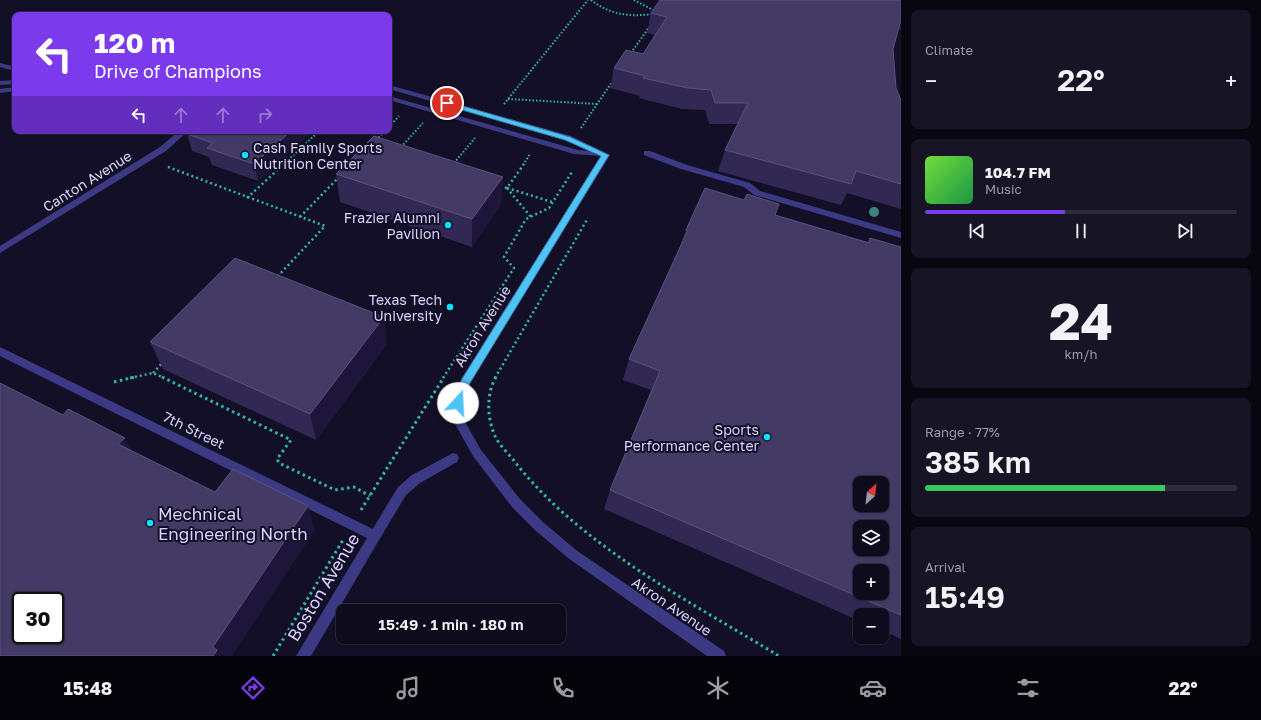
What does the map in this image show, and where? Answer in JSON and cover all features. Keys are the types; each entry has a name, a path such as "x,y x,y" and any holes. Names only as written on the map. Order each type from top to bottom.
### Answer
{"street":[{"path":"0,65 12,68"},
{"path":"0,83 12,82"},
{"path":"392,88 568,138 606,155"},
{"path":"0,91 12,90"},
{"path":"392,99 577,152 606,155"},
{"name":"Canton Avenue","path":"0,250 123,175 162,149 180,134"},
{"path":"647,153 684,168 747,185 757,194 901,235"},
{"name":"Akron Avenue","path":"606,155 465,382 458,403 460,422 477,453 502,486 516,503 540,527 572,554 719,656"},
{"name":"7th Street","path":"0,351 375,536"},
{"name":"Boston Avenue","path":"303,656 402,491 416,479 453,458"}],"path":[{"path":"503,105 588,0"},
{"path":"592,0 608,11 626,15 658,13 643,3 634,0"},
{"path":"628,59 654,20"},
{"path":"579,131 615,78"},
{"path":"508,99 597,104"},
{"path":"392,124 404,111"},
{"path":"396,152 427,118"},
{"path":"247,198 317,134"},
{"path":"373,143 381,134"},
{"path":"454,163 476,136"},
{"path":"507,188 534,149"},
{"path":"168,167 247,198 325,226 276,278"},
{"path":"300,217 345,172"},
{"path":"273,656 370,496 477,324 514,268 504,257 526,219 543,212 552,202 572,172"},
{"path":"500,186 552,202"},
{"path":"507,188 531,217"},
{"path":"589,217 493,382 488,409 495,436 527,477 570,519 638,570 779,656"},
{"path":"114,382 152,373 163,362"},
{"path":"152,373 291,440 276,459 279,463 335,490 354,487 370,496"}],"building":[{"path":"660,0 901,0 901,20 893,49 896,88 901,100 901,184 856,171 851,184 725,150 748,103 715,103 711,90 688,88 643,78 645,76 614,68 626,50 643,54 667,17 651,13"},
{"path":"187,134 288,134 254,164 207,148 213,143"},
{"path":"374,136 503,177 472,219 336,174"},
{"name":"Sports Performance Center","path":"705,188 744,200 747,194 779,204 775,215 869,243 870,238 901,247 901,615 889,610 889,608 885,608 866,600 889,600 889,564 853,564 853,594 610,490 660,371 629,359 688,230 686,230"},
{"path":"235,258 384,317 310,414 150,342"},
{"name":"Mechnical Engineering North","path":"0,383 63,415 68,409 125,438 118,444 215,492 233,469 308,506 213,647 217,650 213,656 0,656"}],"place":[{"name":"Cash Family Sports Nutrition Center","path":"245,155"},
{"name":"Frazier Alumni Pavilion","path":"448,225"},
{"name":"Texas Tech University","path":"450,307"},
{"name":"Sports Performance Center","path":"767,437"},
{"name":"Mechnical Engineering North","path":"150,523"}],"route":[{"path":"447,103 568,138 606,155 465,382 458,403"}]}
